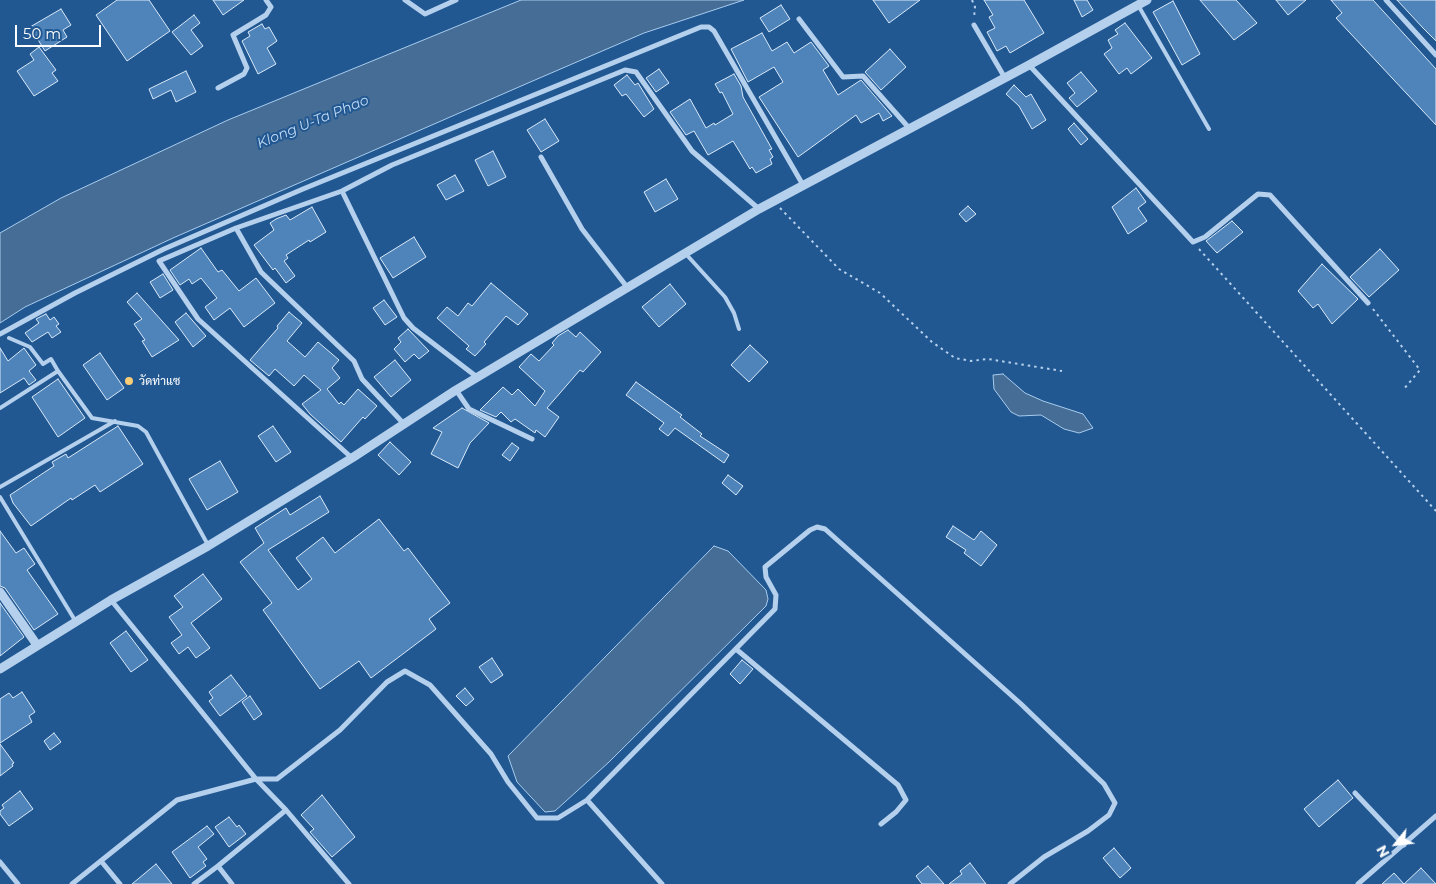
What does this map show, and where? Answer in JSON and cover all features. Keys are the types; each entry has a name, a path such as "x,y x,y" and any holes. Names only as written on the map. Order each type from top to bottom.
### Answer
{"street":[{"path":"218,88 244,74 246,68 233,35 266,15 271,7 266,0"},
{"path":"405,0 425,14 456,0"},
{"path":"0,669 111,600 208,546 352,458 477,377 759,209 1030,65 1147,0"},
{"path":"1386,0 1436,55"},
{"path":"799,19 843,78 863,76 910,128"},
{"path":"974,25 1005,78"},
{"path":"0,334 75,293 173,246 303,188 701,27 709,27 714,31 803,185"},
{"path":"1030,65 1193,242 1205,237 1258,194 1270,195 1368,303"},
{"path":"352,458 198,319 159,262 236,228 342,191 392,165 625,70 636,72 692,151 759,209"},
{"path":"541,157 582,229 627,287"},
{"path":"342,191 404,318 413,328 477,377"},
{"path":"236,228 261,272 354,361 362,379 404,424"},
{"path":"456,390 469,409 532,439"},
{"path":"72,884 177,800 256,779 277,779 340,730 387,682 405,671 430,686 492,754 508,782 536,818 558,818 587,800 775,609 776,595 766,577 765,567 810,530 817,527 825,529 1021,704 1104,784 1115,803 1109,815 1088,831 1044,857 1010,884"},
{"path":"0,592 37,645"},
{"path":"111,600 256,779 286,810 349,884"},
{"path":"736,648 898,785 906,800 900,808 881,824"},
{"path":"1355,793 1404,845"},
{"path":"587,800 662,884"},
{"path":"194,884 286,810"},
{"path":"1358,884 1436,816"},
{"path":"102,861 120,884"},
{"path":"0,862 18,884"},
{"path":"218,866 232,884"}],"lane":[{"path":"1138,5 1208,129"},
{"path":"685,253 725,298 734,313 739,329"},
{"path":"10,338 30,347 43,364 51,360 92,418 138,426 146,432 208,546"},
{"path":"0,408 58,371"},
{"path":"0,488 115,421"},
{"path":"0,497 76,622"}],"path":[{"path":"972,0 975,7 974,25"},
{"path":"773,202 839,269 880,293 932,342 955,358 971,361 988,359 1062,371"},
{"path":"1193,242 1436,511"},
{"path":"1368,303 1420,370 1403,390"}],"water":[{"name":"Klong U-Ta Phao","path":"521,0 744,0 644,33 528,83 173,238 25,307 0,323 0,233 61,198 228,120"},
{"path":"1003,374 1025,393 1083,414 1093,428 1079,433 1064,429 1041,415 1019,416 1011,412 994,389 993,375"},
{"path":"714,546 728,551 766,590 768,599 766,606 609,762 555,811 545,812 517,782 508,756"}],"building":[{"path":"117,0 149,0 170,31 127,61 96,15"},
{"path":"213,0 244,0 223,15"},
{"path":"873,0 920,0 889,23"},
{"path":"984,0 1024,0 1044,33 1010,53 1006,46 997,51 987,32 995,28 989,17 993,15"},
{"path":"1074,0 1087,0 1093,10 1082,17"},
{"path":"1200,0 1236,0 1257,23 1234,40"},
{"path":"1276,0 1306,0 1288,15"},
{"path":"1331,0 1373,0 1436,69 1436,125 1336,18 1342,13"},
{"path":"1397,0 1436,0 1436,41 1423,28"},
{"path":"1173,1 1200,54 1182,65 1153,12"},
{"path":"781,5 790,19 769,32 760,18"},
{"path":"61,9 71,25 63,30 67,37 45,51 30,27"},
{"path":"194,15 200,23 191,30 203,46 191,55 172,32"},
{"path":"1125,23 1152,58 1131,74 1127,68 1119,74 1104,54 1112,48 1108,40 1118,34 1115,30"},
{"path":"262,24 265,29 269,27 277,41 267,48 276,64 258,74 242,41 250,36 248,32"},
{"path":"762,33 772,51 787,42 794,53 811,42 829,66 823,70 838,95 861,80 892,116 883,121 879,113 861,123 856,115 798,157 759,97 783,82 774,67 748,82 731,49"},
{"path":"39,47 56,70 52,73 58,81 34,96 17,71 34,60 30,54"},
{"path":"890,49 906,67 881,90 865,72"},
{"path":"659,69 669,83 656,92 646,78"},
{"path":"186,71 196,92 176,102 171,90 153,99 149,89"},
{"path":"1081,72 1097,91 1077,107 1069,98 1075,93 1067,83"},
{"path":"734,74 741,86 743,97 772,149 769,150 773,157 770,159 772,164 756,173 752,167 750,169 733,141 708,155 694,131 686,135 670,112 690,99 706,128 714,123 715,125 733,114 722,92 720,93 715,84"},
{"path":"627,75 635,85 638,83 654,109 644,117 626,94 622,96 614,85"},
{"path":"1014,85 1026,97 1031,94 1046,120 1032,129 1019,106 1006,94"},
{"path":"545,119 559,141 541,152 527,130"},
{"path":"1074,123 1088,139 1081,145 1068,129"},
{"path":"493,151 506,177 488,186 475,160"},
{"path":"455,175 464,191 446,200 437,185"},
{"path":"666,179 678,199 655,212 644,192"},
{"path":"1136,188 1146,202 1138,208 1147,221 1128,234 1112,207"},
{"path":"968,206 976,214 966,222 959,214"},
{"path":"312,207 326,232 310,242 309,240 286,255 288,258 284,261 295,276 286,283 275,268 273,270 254,245 274,230 270,223 276,219 286,215 290,220"},
{"path":"1232,221 1243,232 1217,253 1206,241"},
{"path":"414,237 426,257 393,278 380,258"},
{"path":"201,248 218,272 222,270 239,291 256,278 275,303 244,327 230,308 214,320 205,307 217,298 201,278 192,284 189,279 180,285 170,270"},
{"path":"1380,249 1399,270 1369,297 1350,277"},
{"path":"1322,264 1358,299 1332,324 1318,304 1313,308 1298,291"},
{"path":"163,274 173,290 160,298 150,282"},
{"path":"491,283 528,314 518,325 506,316 475,356 466,349 469,346 437,318 447,307 458,316 468,303 472,306"},
{"path":"670,284 686,304 659,327 642,307"},
{"path":"137,293 179,340 152,357 142,341 145,340 134,324 142,319 127,302"},
{"path":"384,300 397,317 385,325 373,308"},
{"path":"289,312 302,323 287,341 305,357 318,342 339,360 332,368 340,378 327,389 339,404 341,402 344,405 358,389 377,406 365,419 363,417 341,442 310,414 302,404 321,390 304,375 294,386 275,369 269,376 250,360 278,328 277,326"},
{"path":"186,313 206,336 193,347 175,322"},
{"path":"46,314 50,320 54,317 59,324 56,326 61,332 52,338 48,332 32,342 25,333 39,323 36,319"},
{"path":"408,329 429,351 419,359 414,354 405,362 394,349 401,342 398,338"},
{"path":"568,330 576,337 580,332 601,352 583,372 580,370 547,408 559,417 545,437 536,430 535,433 515,419 511,422 501,412 496,417 480,410 503,387 512,395 518,389 535,406 545,391 519,367 531,354 539,361 554,345 552,343 558,336"},
{"path":"750,345 768,362 749,382 731,365"},
{"path":"0,348 8,361 24,348 36,365 29,371 36,380 29,385 24,378 0,393"},
{"path":"100,353 124,388 107,400 83,365"},
{"path":"395,360 411,380 391,397 374,377"},
{"path":"58,379 85,418 58,437 32,397"},
{"path":"636,382 682,415 680,417 702,434 700,436 729,455 724,463 675,428 668,436 659,429 664,423 626,395"},
{"path":"462,408 489,423 470,443 458,468 431,454 442,432 433,428"},
{"path":"118,426 143,464 100,492 95,485 72,500 71,498 31,526 13,503 10,495 54,466 52,462 66,454 68,458"},
{"path":"273,426 291,452 276,462 258,436"},
{"path":"390,442 411,462 399,475 378,455"},
{"path":"512,443 519,448 510,461 502,455"},
{"path":"220,461 238,492 207,510 189,479"},
{"path":"728,475 743,486 736,495 722,483"},
{"path":"320,496 329,512 268,550 298,590 312,579 296,558 323,537 335,553 379,519 404,551 408,548 450,603 429,619 436,629 371,678 359,661 320,689 263,610 272,603 240,562 264,543 255,528 286,508 290,515"},
{"path":"953,526 974,540 981,531 997,545 981,566 964,553 966,550 946,537"},
{"path":"0,531 16,553 24,548 35,564 27,570 58,614 34,630 5,588 0,586"},
{"path":"203,574 222,599 191,623 210,648 196,658 188,647 179,654 171,643 182,635 169,617 183,607 174,596"},
{"path":"0,603 24,637 0,656"},
{"path":"126,631 148,660 131,672 110,643"},
{"path":"492,658 503,675 491,683 479,667"},
{"path":"742,660 753,669 740,684 730,674"},
{"path":"231,675 247,696 220,716 209,701 213,698 209,692"},
{"path":"465,688 474,699 466,706 456,696"},
{"path":"22,692 35,712 29,716 32,722 0,743 0,699 9,693 13,698"},
{"path":"250,696 262,714 254,720 242,702"},
{"path":"54,733 61,742 50,750 44,741"},
{"path":"0,744 14,763 12,764 13,766 0,776"},
{"path":"1338,780 1353,798 1319,827 1304,809"},
{"path":"20,791 33,809 9,826 0,814 0,811 4,808 2,805"},
{"path":"322,795 355,837 332,857 310,832 314,829 301,815"},
{"path":"229,817 246,834 229,847 215,827"},
{"path":"207,826 214,834 198,847 207,859 203,862 206,866 190,878 172,852"},
{"path":"1114,848 1131,868 1120,878 1103,858"},
{"path":"970,863 986,884 949,884 962,874 960,871"},
{"path":"156,864 172,884 132,884"},
{"path":"928,866 944,884 922,884 916,876"},
{"path":"1421,868 1436,884 1404,884"},
{"path":"1394,873 1404,884 1382,884"}],"place":[{"name":"วัดท่าแซ","path":"129,381"}]}
